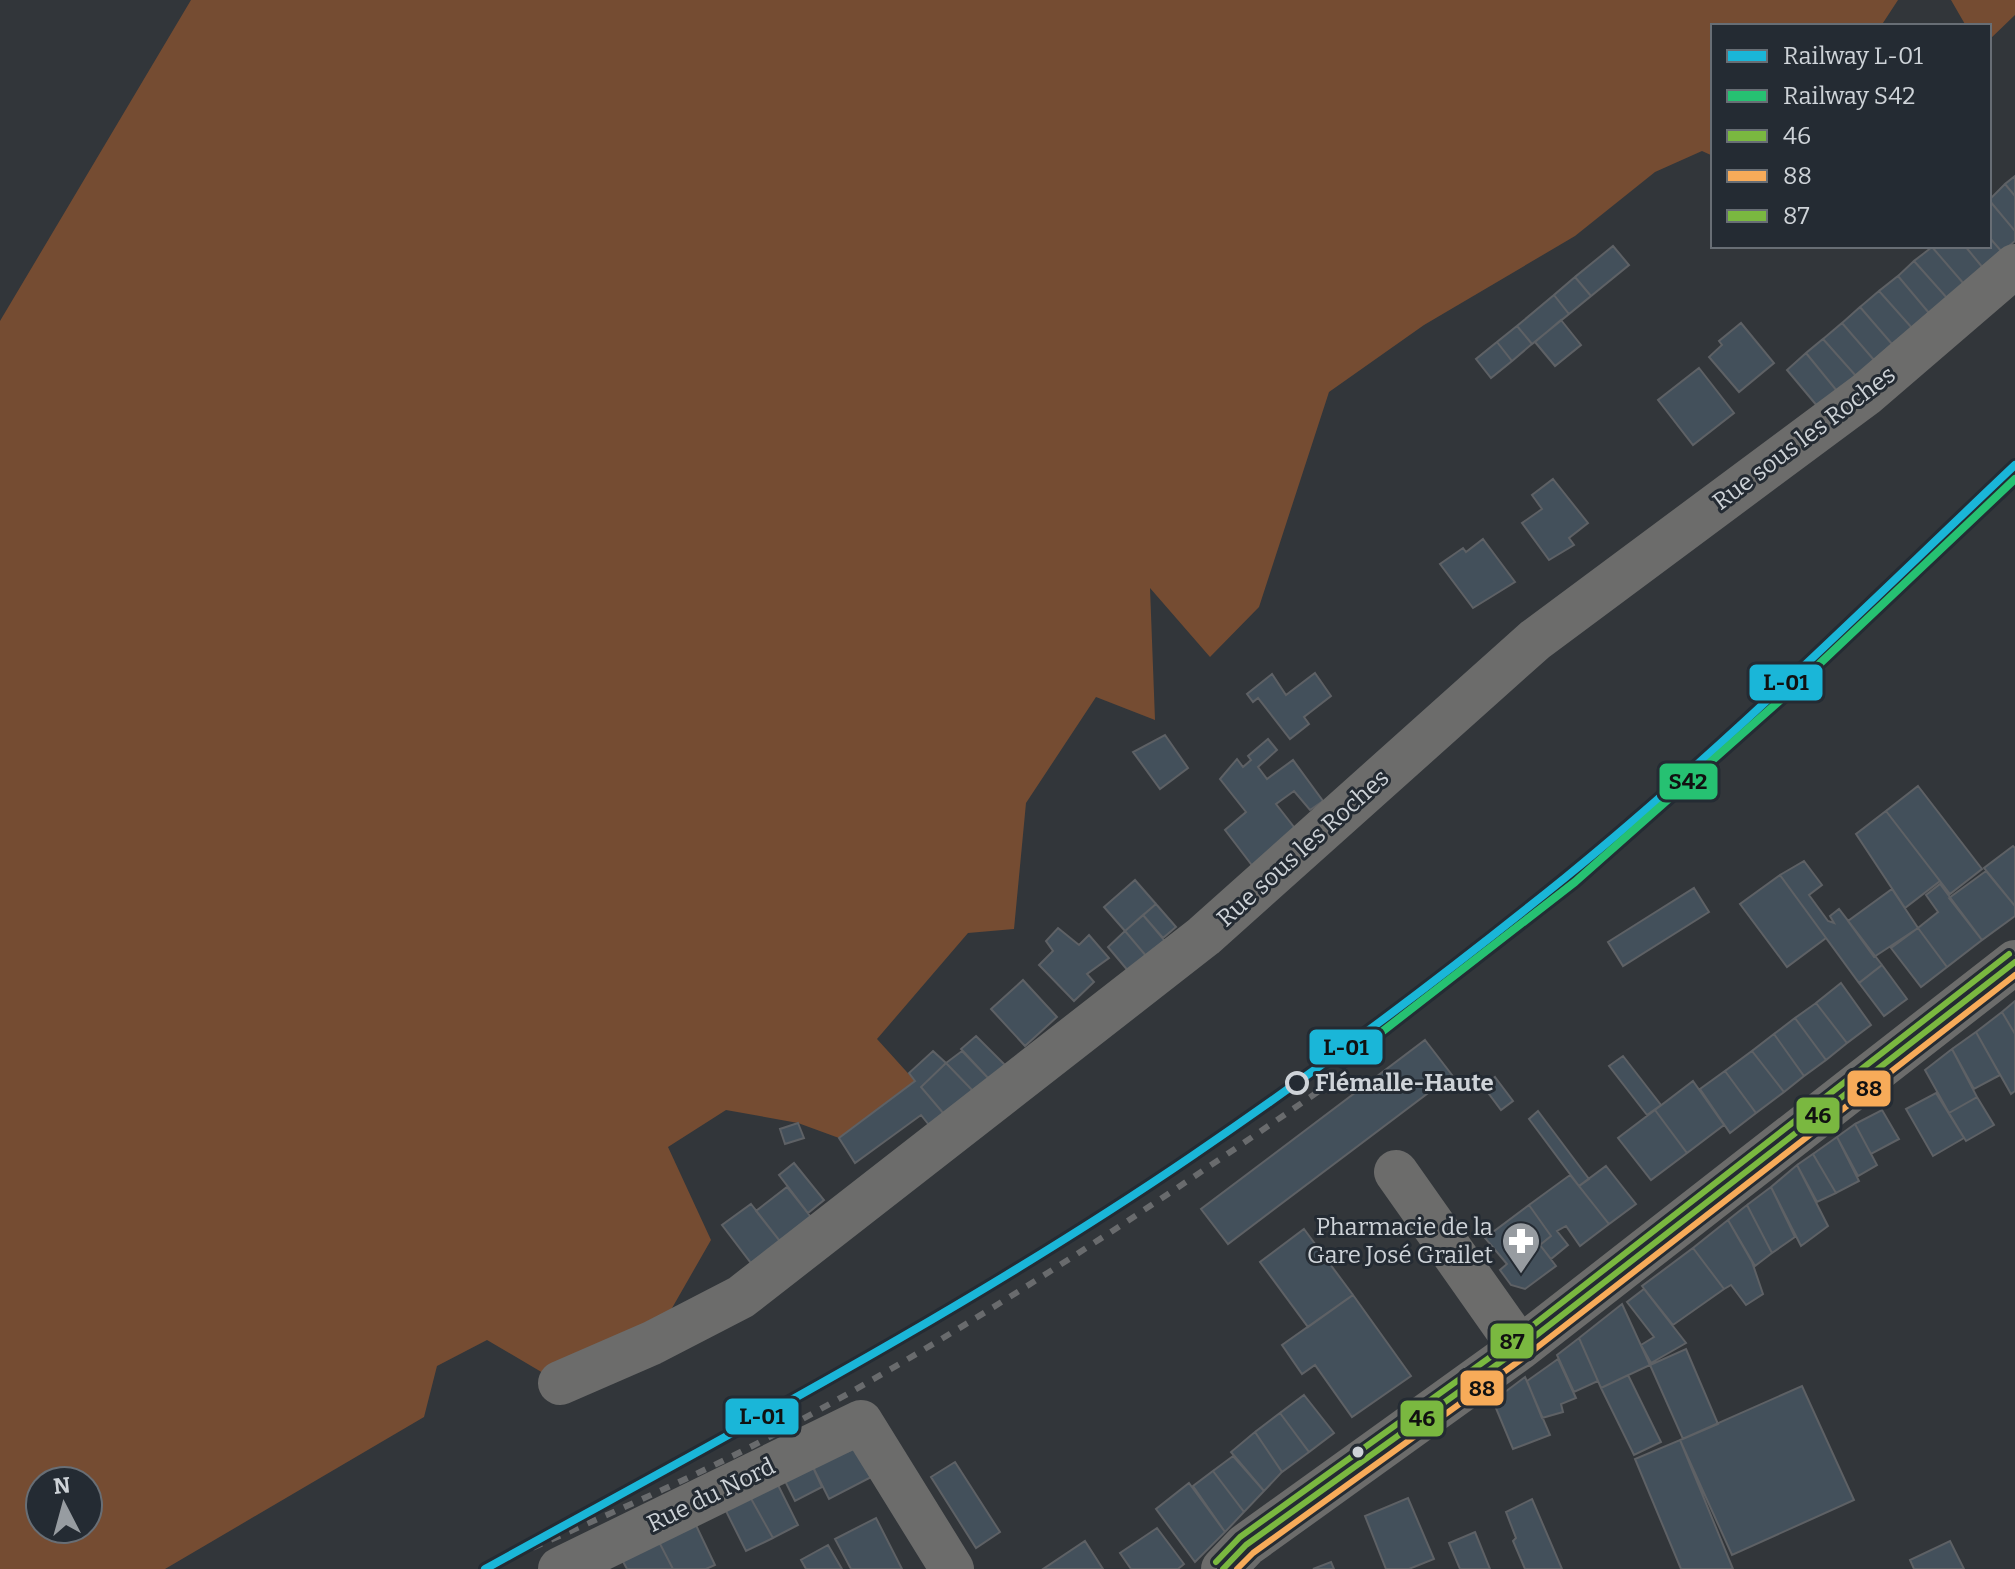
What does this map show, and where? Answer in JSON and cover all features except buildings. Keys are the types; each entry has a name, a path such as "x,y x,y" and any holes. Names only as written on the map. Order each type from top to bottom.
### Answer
{"street":[{"name":"Rue sous les Roches","path":"560,1383 652,1343 741,1297 1204,936 1535,640 1866,394 2015,266"},
{"path":"1223,1569 1246,1545 1520,1348 2015,962"},
{"path":"1396,1172 1520,1348"},
{"name":"Rue du Nord","path":"560,1569 861,1422 952,1569"}],"shaded area":[{"path":"191,0 1898,0 1882,24 1711,24 1711,155 1702,151 1655,172 1575,236 1424,325 1329,392 1259,607 1210,657 1150,588 1155,720 1096,697 1026,803 1014,929 968,933 877,1039 915,1081 839,1138 798,1123 726,1110 668,1147 711,1240 652,1343 560,1383 487,1340 437,1366 424,1417 165,1569 0,1569 0,321"},
{"path":"1951,0 2015,0 2015,15 1991,38 1991,24 1965,24"}],"railway":[{"path":"496,1564 723,1461 868,1382 1077,1254 1348,1071"}],"rail line":[{"name":"L-01","path":"485,1569 754,1421 1020,1267 1192,1156 1382,1021 1566,877 1681,778 2015,465"},
{"name":"S42","path":"1343,1062 1575,882 1794,688 2015,479"}],"transit line":[{"name":"87","path":"1216,1562 1240,1537 1514,1340 2009,954"},
{"name":"46","path":"1223,1569 1246,1545 1520,1348 2015,962"},
{"name":"88","path":"1237,1569 1253,1553 1526,1356 2015,975"}],"place":[{"name":"Flémalle-Haute","path":"1297,1083"},
{"name":"Pharmacie de la Gare José Grailet","path":"1521,1275"}]}
